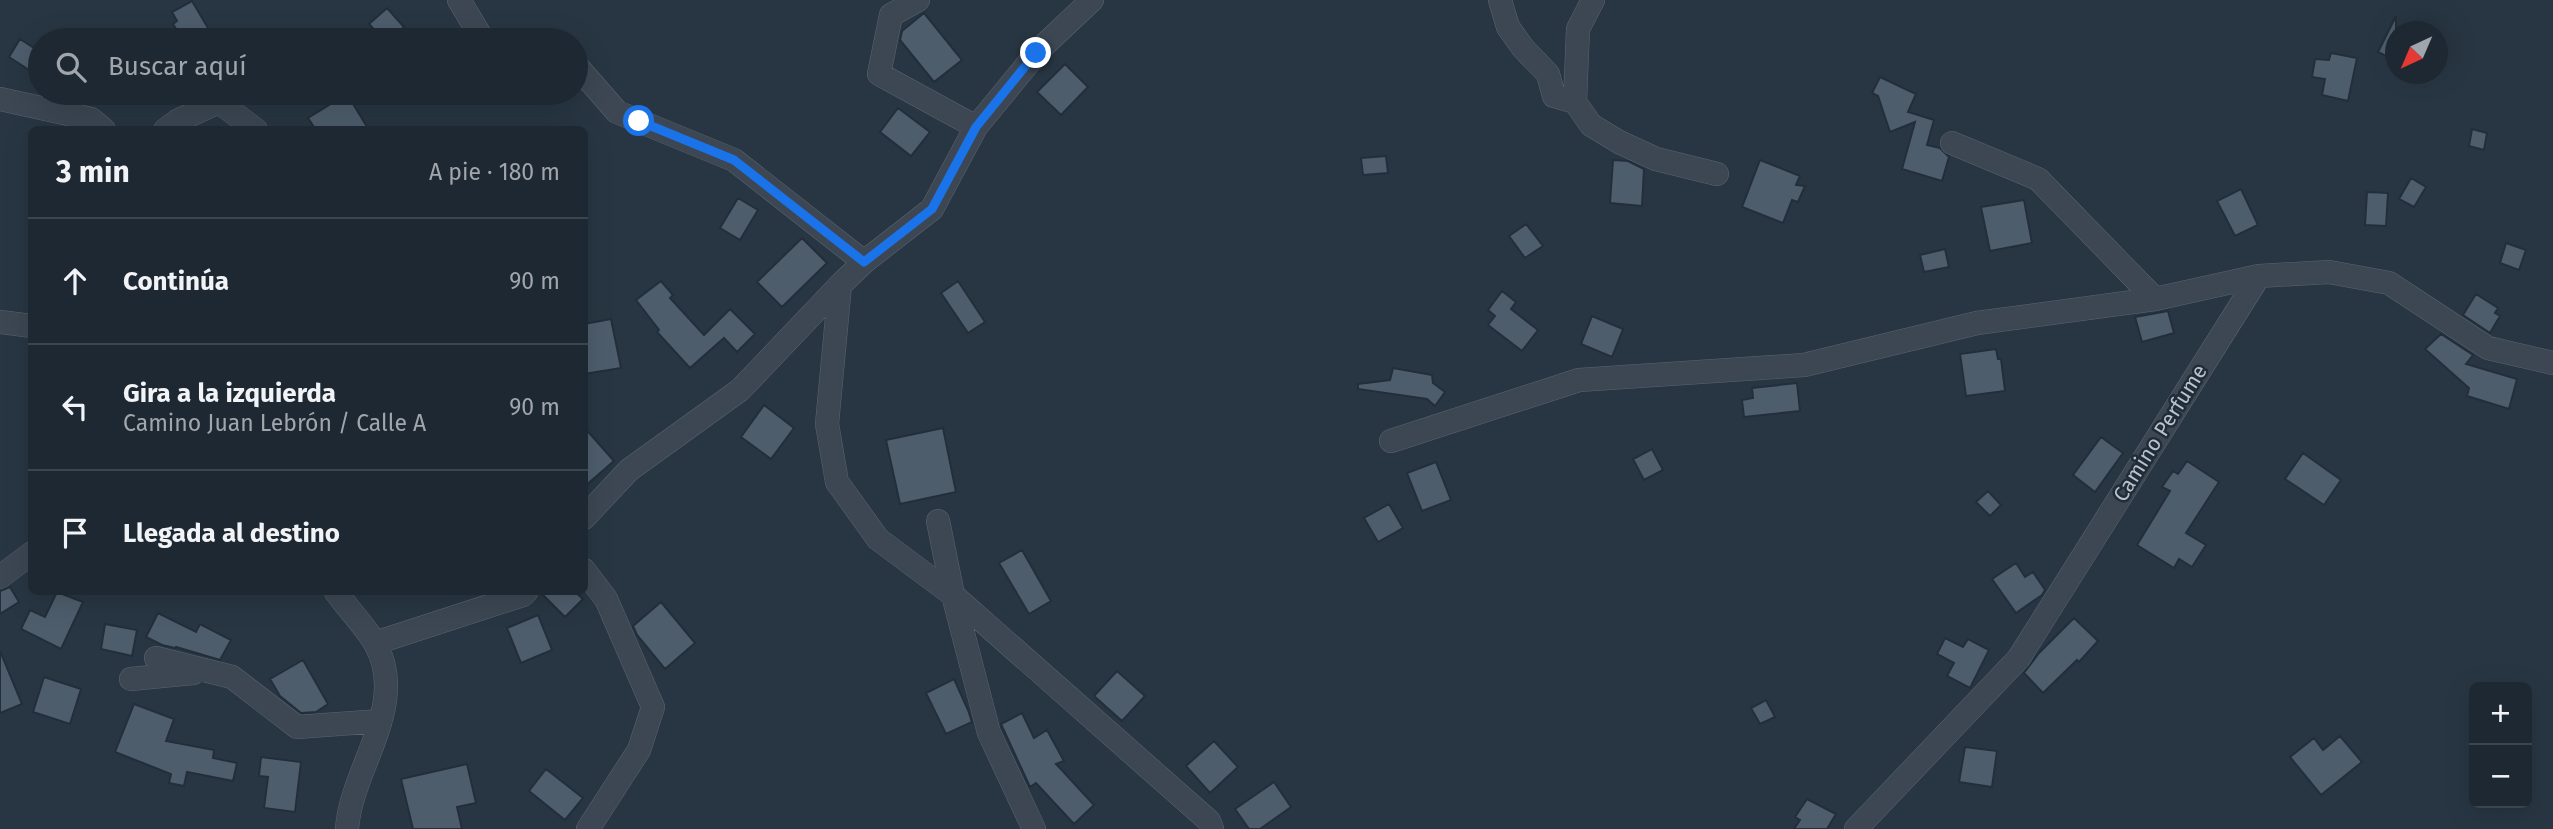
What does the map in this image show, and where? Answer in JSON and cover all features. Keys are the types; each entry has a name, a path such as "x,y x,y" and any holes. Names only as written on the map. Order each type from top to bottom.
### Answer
{"street":[{"path":"459,0 476,28"},
{"path":"918,0 891,15 879,74 976,127"},
{"path":"588,514 629,470 740,390 864,262 932,209 976,127 1040,49 1092,0"},
{"path":"1500,0 1508,27 1548,75 1553,96 1575,102"},
{"path":"1593,0 1578,29 1575,102 1591,125 1656,159 1717,174"},
{"path":"588,79 617,112 734,160 864,262"},
{"path":"0,99 90,119 99,126"},
{"path":"171,126 214,105"},
{"path":"222,105 251,126"},
{"path":"1963,154 2038,179 2155,299"},
{"path":"1391,441 1579,380 1804,365 1977,323 2155,299 2259,276 2329,272 2389,282 2488,348 2553,363"},
{"name":"Camino Perfume","path":"1856,829 2019,658 2259,276"},
{"path":"840,285 827,424 837,482 878,539 953,595 1209,821 1212,829"},
{"path":"0,322 28,326"},
{"path":"938,520 953,595 989,733 1034,829"},
{"path":"0,578 28,556"},
{"path":"588,575 606,599 653,707 639,750 588,829"},
{"path":"339,595 374,642 386,679 380,721 350,807 347,829"},
{"path":"374,642 523,595"},
{"path":"156,658 232,677 298,727 380,721"},
{"path":"131,679 210,671"}],"building":[{"path":"192,1 208,28 176,28 173,24 177,21 172,12"},
{"path":"387,8 404,27 373,28 369,24"},
{"path":"924,13 962,60 934,82 900,40 902,31"},
{"path":"2385,38 2385,56 2378,52"},
{"path":"20,39 28,44 28,69 9,57"},
{"path":"2331,53 2357,58 2348,101 2322,95 2325,79 2312,77 2315,59 2329,60"},
{"path":"1065,64 1088,87 1061,115 1037,92"},
{"path":"1880,77 1916,94 1908,112 1934,120 1927,145 1940,148 1949,157 1942,181 1902,169 1915,122 1890,132 1878,96 1872,93"},
{"path":"329,105 354,105 367,126 313,126 308,118"},
{"path":"898,108 930,132 911,156 880,132"},
{"path":"2472,129 2487,133 2484,150 2469,146"},
{"path":"1386,156 1388,173 1363,175 1361,158"},
{"path":"1613,160 1628,161 1644,169 1642,206 1610,203"},
{"path":"1760,160 1800,176 1796,185 1805,186 1798,202 1792,200 1783,223 1742,207"},
{"path":"2411,178 2426,187 2414,207 2399,199"},
{"path":"2241,189 2258,225 2235,236 2217,201"},
{"path":"2367,192 2388,193 2386,226 2365,225"},
{"path":"738,198 758,210 740,240 720,228"},
{"path":"2024,200 2032,243 1990,251 1981,207"},
{"path":"1526,224 1543,246 1525,258 1509,236"},
{"path":"802,238 827,263 782,307 757,282"},
{"path":"2506,243 2526,250 2519,270 2500,263"},
{"path":"1945,249 1949,267 1924,272 1920,255"},
{"path":"661,281 673,295 670,298 704,335 730,309 755,334 737,352 724,338 690,368 657,332 659,330 636,300"},
{"path":"958,281 985,322 968,333 941,293"},
{"path":"1502,291 1516,302 1511,309 1538,330 1522,351 1488,325 1495,316 1488,310"},
{"path":"2476,294 2498,308 2495,313 2500,316 2490,333 2463,315"},
{"path":"2168,311 2174,333 2142,342 2135,317"},
{"path":"1592,316 1623,329 1612,357 1581,344"},
{"path":"611,319 621,368 588,373 588,323"},
{"path":"2441,334 2473,355 2466,364 2517,379 2509,409 2467,396 2469,388 2425,349"},
{"path":"1996,349 1998,359 2001,359 2005,391 1966,396 1960,354"},
{"path":"1393,368 1432,375 1433,383 1445,392 1435,406 1427,399 1358,389 1358,384 1390,380"},
{"path":"1797,383 1800,411 1744,417 1742,400 1753,398 1752,388"},
{"path":"764,405 794,428 771,459 741,437"},
{"path":"943,428 956,492 900,504 886,440"},
{"path":"588,432 614,461 588,484"},
{"path":"2101,437 2123,453 2095,492 2073,475"},
{"path":"1652,449 1663,470 1644,480 1633,459"},
{"path":"2303,453 2341,480 2324,505 2285,479"},
{"path":"2187,461 2219,482 2186,533 2206,545 2192,567 2179,559 2174,568 2137,545 2170,491 2162,487 2173,471 2178,474"},
{"path":"1436,462 1451,500 1422,511 1407,473"},
{"path":"1988,491 2001,505 1990,516 1976,502"},
{"path":"1389,504 1403,528 1378,542 1364,518"},
{"path":"1022,550 1051,601 1029,614 999,563"},
{"path":"2016,563 2025,577 2033,572 2045,590 2016,613 1992,579"},
{"path":"10,587 19,602 0,614 0,591"},
{"path":"56,595 65,595 83,602 61,649 21,629 30,610 45,617"},
{"path":"543,595 578,595 583,599 565,617"},
{"path":"661,602 695,643 665,669 637,635 633,626"},
{"path":"158,613 196,632 200,624 231,640 220,660 162,645 146,637"},
{"path":"538,615 552,650 521,663 507,628"},
{"path":"2074,618 2098,641 2079,662 2077,660 2043,693 2024,673 2039,653"},
{"path":"105,624 137,630 132,656 101,649"},
{"path":"1945,638 1963,647 1968,639 1989,650 1970,688 1947,676 1954,663 1937,654"},
{"path":"0,651 22,704 0,713"},
{"path":"303,660 328,704 316,712 301,713 280,696 270,679"},
{"path":"1117,671 1145,696 1122,721 1094,696"},
{"path":"44,677 81,689 70,724 33,712"},
{"path":"954,679 972,722 946,734 926,693"},
{"path":"1766,700 1775,717 1760,724 1751,708"},
{"path":"134,704 174,719 166,741 214,750 213,758 237,763 233,781 187,772 184,786 169,783 171,774 115,752"},
{"path":"1022,713 1034,738 1047,730 1064,761 1056,764 1094,805 1074,824 1036,783 1030,787 1001,724"},
{"path":"2340,736 2362,762 2321,795 2290,757 2314,738 2323,750"},
{"path":"1214,741 1238,767 1210,793 1186,766"},
{"path":"1965,747 1997,751 1992,787 1959,782"},
{"path":"261,757 301,762 295,812 264,808 268,777 259,776"},
{"path":"467,764 476,803 457,807 462,829 413,829 401,779"},
{"path":"546,769 583,798 565,820 529,791"},
{"path":"1274,782 1291,807 1260,829 1249,829 1235,809"},
{"path":"1807,799 1836,814 1827,829 1794,829 1800,820 1795,817"}],"route":[{"path":"639,121 734,160 864,262 932,209 976,127 1036,53"}]}
